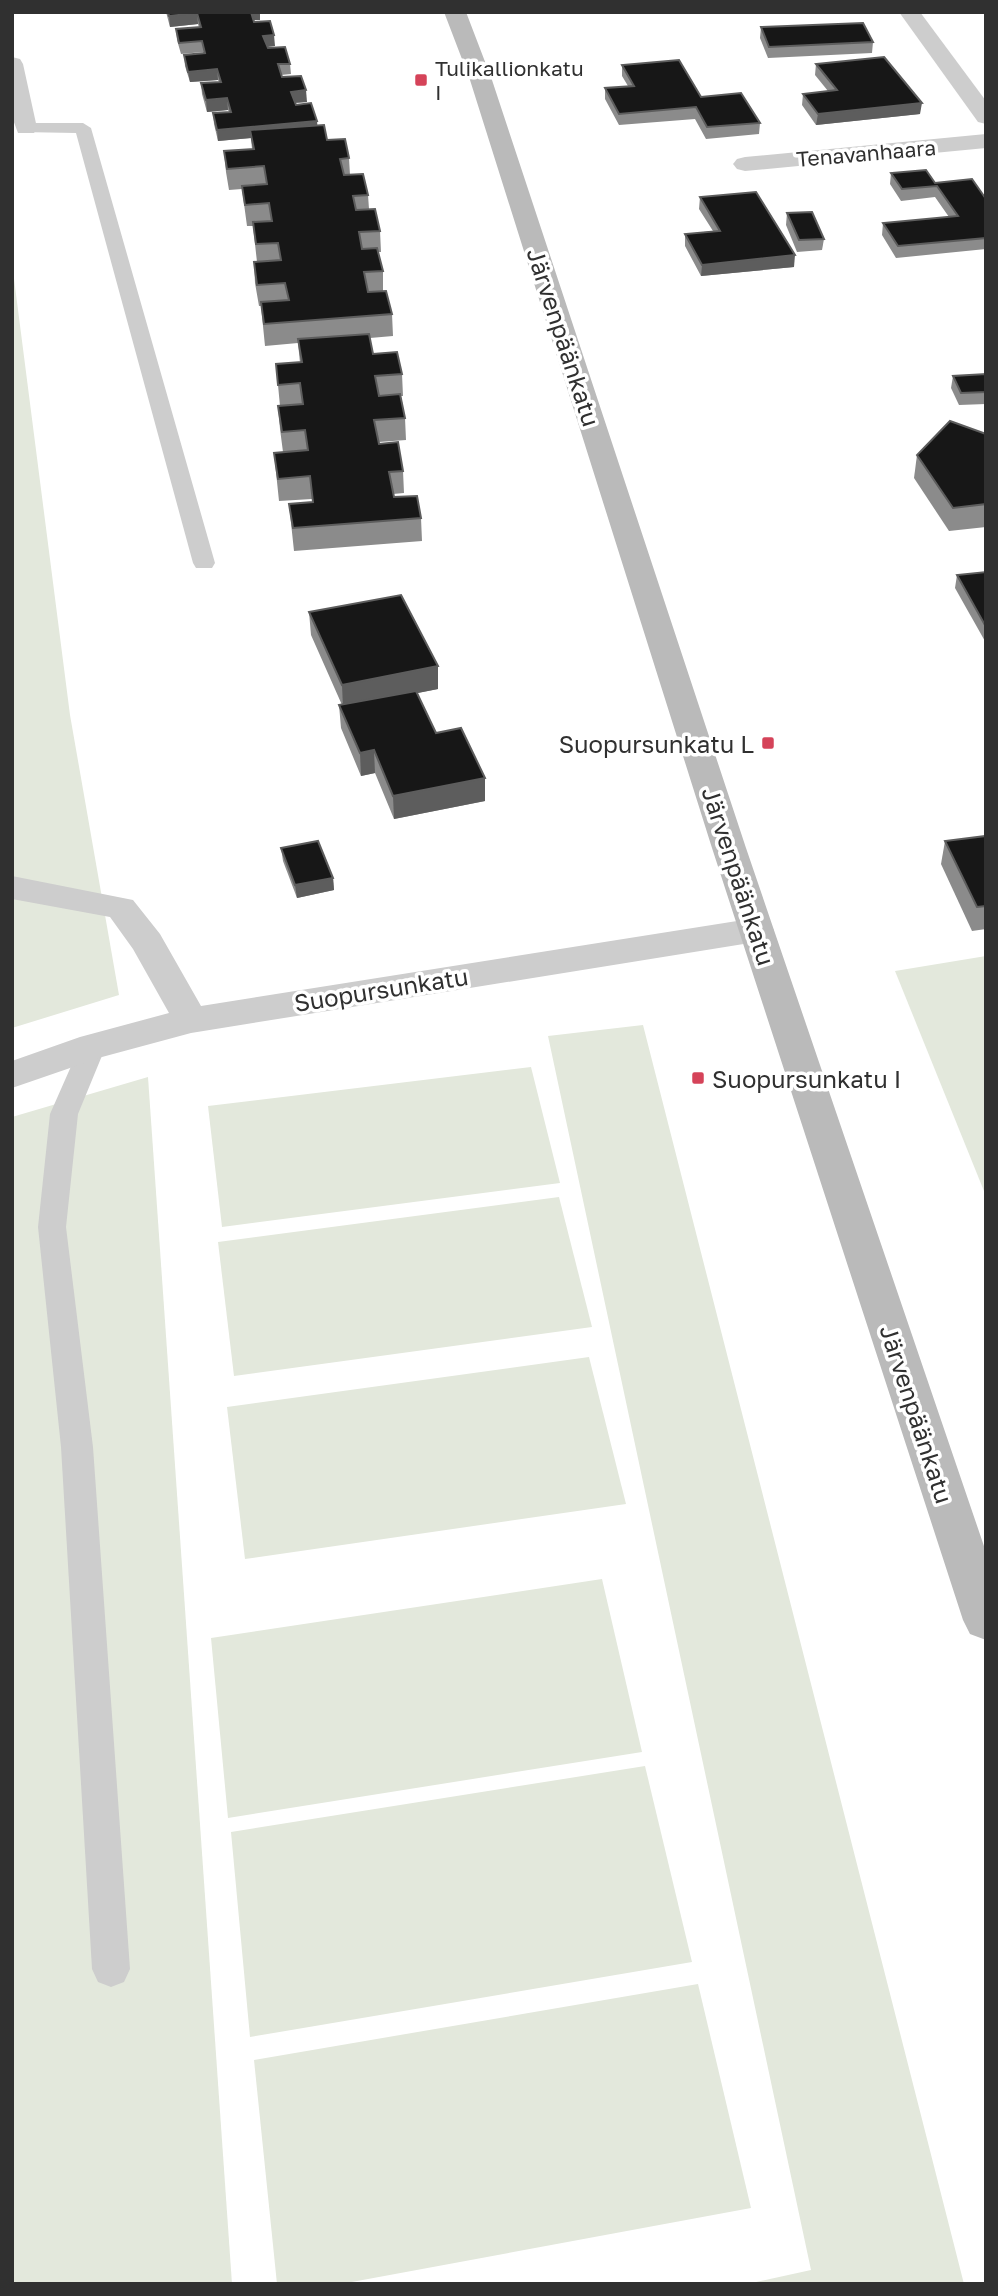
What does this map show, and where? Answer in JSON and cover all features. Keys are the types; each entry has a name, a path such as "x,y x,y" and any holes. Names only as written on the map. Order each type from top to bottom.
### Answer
{"street":[{"name":"Järvenpäänkatu","path":"455,12 485,93 756,930 986,1620"},
{"path":"909,12 986,117"},
{"path":"12,64 26,128"},
{"name":"Tenavanhaara","path":"745,164 986,141"},
{"path":"12,887 121,908 147,943 191,1020"},
{"name":"Suopursunkatu","path":"12,1074 93,1046 191,1020 756,930"}],"lane":[{"path":"26,128 83,128 204,563"},
{"path":"93,1046 64,1114 52,1227 77,1447 111,1969"}],"shaded area":[{"path":"12,263 70,715 119,995 12,1028"},
{"path":"986,956 986,1196 895,971"},
{"path":"643,1025 964,2284 747,2284 811,2270 548,1036"},
{"path":"531,1067 560,1183 222,1227 208,1106"},
{"path":"148,1077 232,2284 12,2284 12,1117"},
{"path":"559,1197 592,1327 234,1376 218,1242"},
{"path":"589,1357 626,1504 245,1559 227,1407"},
{"path":"602,1579 642,1752 228,1818 211,1638"},
{"path":"645,1766 692,1962 250,2037 231,1832"},
{"path":"698,1984 751,2208 341,2284 277,2284 254,2060"}],"building":[{"path":"168,12 251,12 254,22 270,21 274,35 263,36 268,48 285,47 290,64 278,64 282,77 301,76 306,90 291,92 296,105 311,103 317,121 217,130 213,113 231,112 227,98 206,100 201,83 221,82 217,69 188,72 184,55 205,53 202,41 179,43 176,29 201,27 197,13 169,16"},
{"path":"863,23 873,42 769,47 761,27"},
{"path":"884,57 922,103 818,114 803,94 837,90 816,64"},
{"path":"679,60 701,97 741,93 760,123 707,127 696,107 619,114 605,88 634,86 622,65"},
{"path":"324,125 327,140 345,139 349,158 340,159 344,175 363,174 368,195 353,196 356,210 375,209 380,231 359,232 362,249 377,248 383,271 364,272 368,292 386,291 392,314 264,324 261,302 289,300 285,283 257,285 254,262 281,260 278,243 256,244 253,222 272,221 269,203 245,205 242,186 267,184 264,166 227,169 224,151 254,149 250,130"},
{"path":"926,170 935,183 972,179 986,199 986,238 898,246 883,223 958,216 937,186 902,189 891,173"},
{"path":"756,192 795,255 702,265 685,234 720,231 700,197"},
{"path":"812,212 824,239 799,240 787,213"},
{"path":"369,334 373,354 397,352 402,374 375,376 379,396 400,394 405,418 374,420 379,444 398,442 403,471 389,472 394,497 417,496 421,518 293,528 289,504 313,502 310,476 278,479 274,453 308,450 305,430 282,432 278,406 303,404 300,383 278,385 276,364 302,362 298,339"},
{"path":"986,374 986,392 961,393 953,376"},
{"path":"950,421 986,434 986,504 953,508 917,455"},
{"path":"986,572 986,627 957,575"},
{"path":"401,595 438,666 342,685 309,612"},
{"path":"416,691 436,733 461,728 485,778 393,796 374,750 360,753 339,705"},
{"path":"986,836 986,906 977,907 945,841"},
{"path":"318,841 333,878 295,885 281,848"}],"place":[{"name":"Tulikallionkatu I","path":"421,80"},
{"name":"Suopursunkatu L","path":"768,743"},
{"name":"Suopursunkatu I","path":"698,1078"}]}
